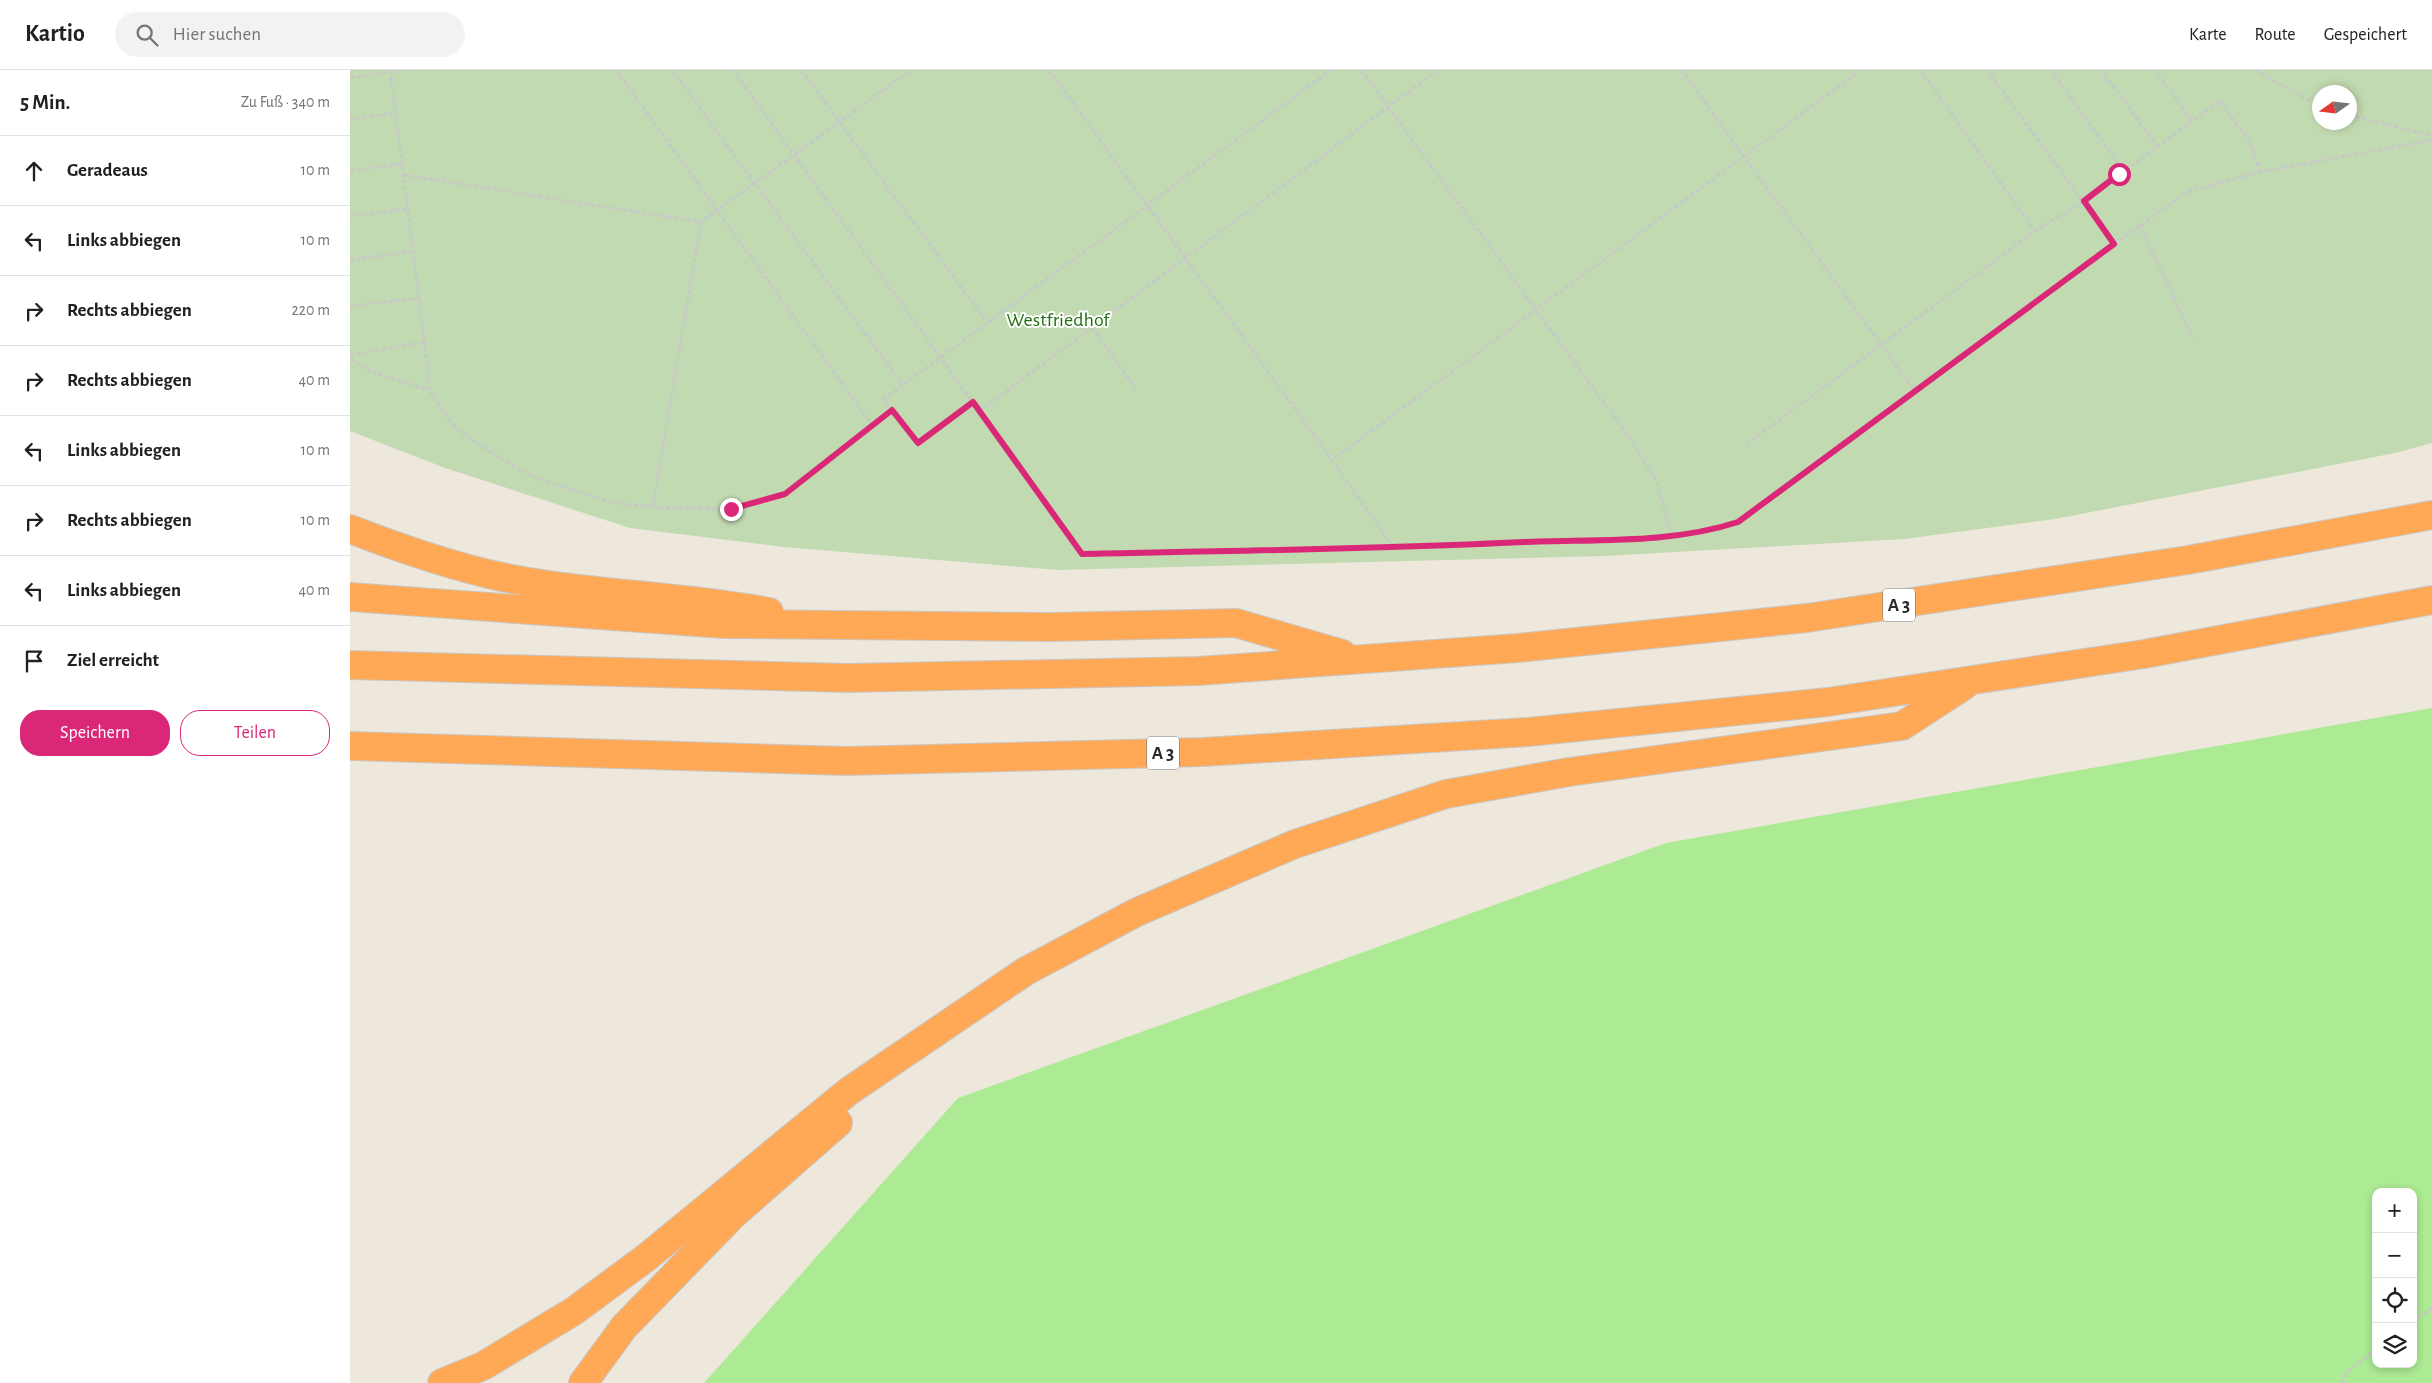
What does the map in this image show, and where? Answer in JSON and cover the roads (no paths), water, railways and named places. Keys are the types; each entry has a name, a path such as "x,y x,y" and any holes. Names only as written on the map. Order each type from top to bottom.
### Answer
{"highway":[{"name":"A 3","path":"350,665 848,678 1198,671 1518,648 1807,618 2188,560 2432,515"},
{"path":"350,529 392,546 450,564 502,577 600,592 719,602 829,623"},
{"path":"350,597 724,624 829,623 1052,627 1236,623 1360,659"},
{"name":"A 3","path":"350,746 846,762 1203,752 1528,732 1828,702 2144,654 2432,600"},
{"path":"442,1383 483,1366 574,1311 647,1257 848,1091 1026,971 1137,912 1296,844 1446,794 1570,772 1902,726 1972,680"},
{"path":"583,1383 624,1327 733,1216 855,1108 934,1034"}],"park label":[{"name":"Westfriedhof","path":"1058,320"}]}
